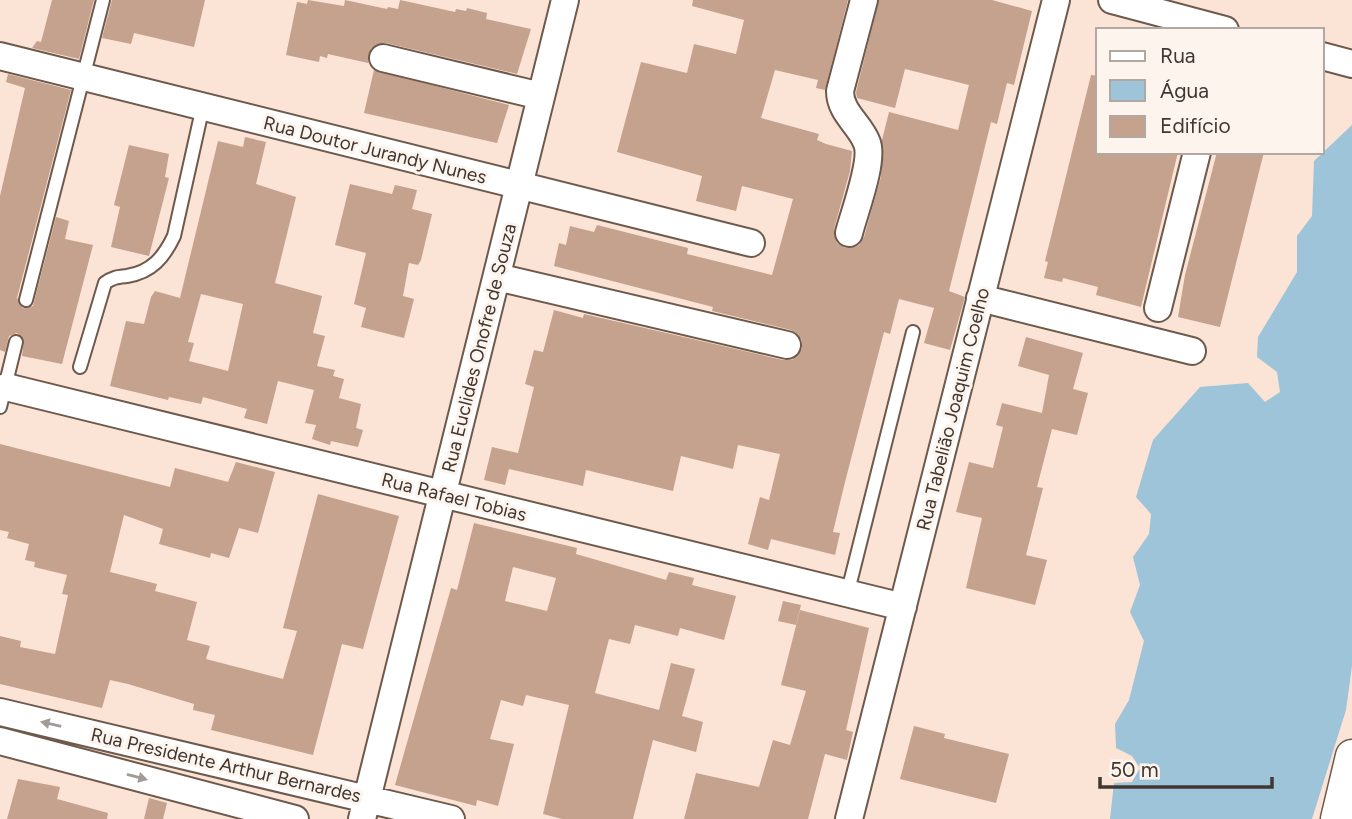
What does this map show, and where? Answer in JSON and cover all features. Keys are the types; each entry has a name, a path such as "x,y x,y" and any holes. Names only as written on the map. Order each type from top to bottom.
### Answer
{"street":[{"name":"Rua Euclides Onofre de Souza","path":"365,809 565,0"},
{"path":"849,233 866,168 869,145 841,105 840,91 864,0"},
{"name":"Rua Tabelião Joaquim Coelho","path":"849,819 1056,0"},
{"path":"1112,0 1217,28"},
{"name":"Rua Doutor Jurandy Nunes","path":"0,56 751,243"},
{"path":"1324,57 1352,64"},
{"path":"383,58 541,96"},
{"path":"1158,308 1196,154"},
{"path":"497,277 787,345"},
{"path":"980,298 1192,351"},
{"name":"Rua Rafael Tobias","path":"3,397 444,495 848,591 903,607"},
{"name":"Rua Presidente Arthur Bernardes","path":"0,712 365,809 451,819"},
{"name":"Rua Presidente Arthur Bernardes","path":"0,741 295,819"},
{"path":"1337,819 1352,755"}],"lane":[{"path":"26,300 103,0"},
{"path":"80,367 105,283 112,278 145,271 166,253 174,236 203,106"},
{"path":"848,591 913,332"},
{"path":"3,397 16,342"}],"water":[{"path":"1352,125 1352,666 1346,710 1312,819 1110,819 1114,783 1132,782 1140,768 1132,756 1116,748 1115,724 1129,700 1144,641 1130,612 1140,585 1133,557 1149,534 1151,514 1136,497 1153,440 1200,387 1248,383 1265,402 1280,392 1277,372 1257,357 1258,337 1297,272 1297,236 1312,216 1314,161"}],"building":[{"path":"52,0 94,0 79,59 32,48 37,41 41,42"},
{"path":"112,0 205,0 194,47 134,33 131,44 102,38"},
{"path":"308,0 344,6 345,0 387,9 398,9 400,0 455,12 456,9 466,11 467,8 487,13 486,19 531,29 517,74 386,43 371,48 368,63 328,54 327,58 320,56 319,62 286,55 297,2 307,4"},
{"path":"693,0 848,0 825,90 816,88 818,80 775,70 761,118 819,134 817,140 852,151 850,171 834,229 837,243 845,248 859,245 864,237 881,177 882,140 889,112 958,130 969,85 905,69 895,108 857,98 856,92 879,0 992,0 1032,11 1014,85 1007,83 997,124 991,122 949,291 965,297 950,350 924,343 934,308 899,299 890,334 884,332 845,482 833,532 840,533 835,555 771,539 768,550 748,544 760,497 769,500 780,454 738,445 733,469 681,456 673,491 586,470 583,486 509,469 505,485 484,480 492,447 518,453 534,387 525,384 534,350 543,352 554,310 583,318 584,314 783,360 792,360 802,349 802,340 791,330 712,311 713,307 554,266 559,243 566,245 570,226 594,232 597,225 688,248 687,254 772,275 793,199 742,186 736,211 696,201 702,176 617,152 641,62 687,73 694,44 736,54 744,20 692,6"},
{"path":"374,70 509,105 497,143 364,113"},
{"path":"8,74 71,90 17,298 23,308 33,306 56,217 69,221 65,239 93,245 62,364 22,356 24,340 17,333 9,336 5,352 0,350 0,196 25,88 6,82"},
{"path":"1091,75 1096,76 1096,154 1178,154 1141,307 1096,295 1098,287 1063,278 1062,282 1044,278 1048,262 1045,261"},
{"path":"245,137 266,142 256,184 296,197 275,283 322,296 313,333 325,336 317,366 335,370 333,376 344,379 339,398 361,404 356,428 363,430 358,447 331,441 330,445 312,439 316,425 305,423 314,390 278,381 267,424 244,418 247,409 203,397 201,404 169,397 168,400 110,386 126,321 144,324 155,291 180,298 218,141 243,147","holes":["201,294 243,304 228,371 189,361 194,343 188,342"]},
{"path":"129,145 169,154 165,177 169,178 149,256 111,247 120,207 114,205"},
{"path":"1216,154 1263,154 1220,327 1178,317 1185,275"},
{"path":"350,184 392,194 395,185 417,190 412,209 432,214 421,260 418,265 409,263 403,296 414,299 404,338 361,327 366,308 354,304 366,253 335,245"},
{"path":"1026,337 1083,353 1073,389 1088,393 1077,435 1052,429 1037,487 1043,488 1026,555 1047,560 1035,605 966,588 982,518 956,512 969,462 993,468 1003,427 996,425 1002,403 1042,413 1049,375 1018,366"},
{"path":"0,444 170,487 175,468 228,482 236,462 275,472 258,533 239,528 229,558 211,553 210,558 159,544 163,529 124,515 110,572 157,584 155,591 197,602 187,640 210,646 206,659 283,679 297,631 283,628 318,494 399,516 363,649 342,644 313,755 211,730 215,715 193,710 194,704 128,684 110,680 102,708 0,684 0,636 21,641 20,647 55,654 68,595 62,594 67,575 34,567 35,562 25,560 29,544 7,538 9,532 0,530"},
{"path":"474,523 577,548 576,554 666,580 669,572 694,578 692,585 736,596 724,640 680,628 678,636 635,625 630,644 609,639 595,693 659,710 671,663 695,669 682,716 703,722 696,752 653,740 633,819 562,819 543,814 569,705 526,695 523,706 501,700 490,739 514,744 498,806 477,800 476,806 395,785 451,588 457,590","holes":["513,567 556,578 547,611 505,601"]},
{"path":"783,601 801,605 796,625 778,621"},
{"path":"800,610 869,628 846,730 853,732 847,760 825,754 808,819 684,819 696,773 759,787 773,740 790,745 806,691 781,685"},
{"path":"914,726 945,734 944,738 1009,754 996,803 900,779"},
{"path":"18,779 60,787 57,799 108,813 107,819 7,819"},
{"path":"149,798 167,803 163,819 144,819"}]}
